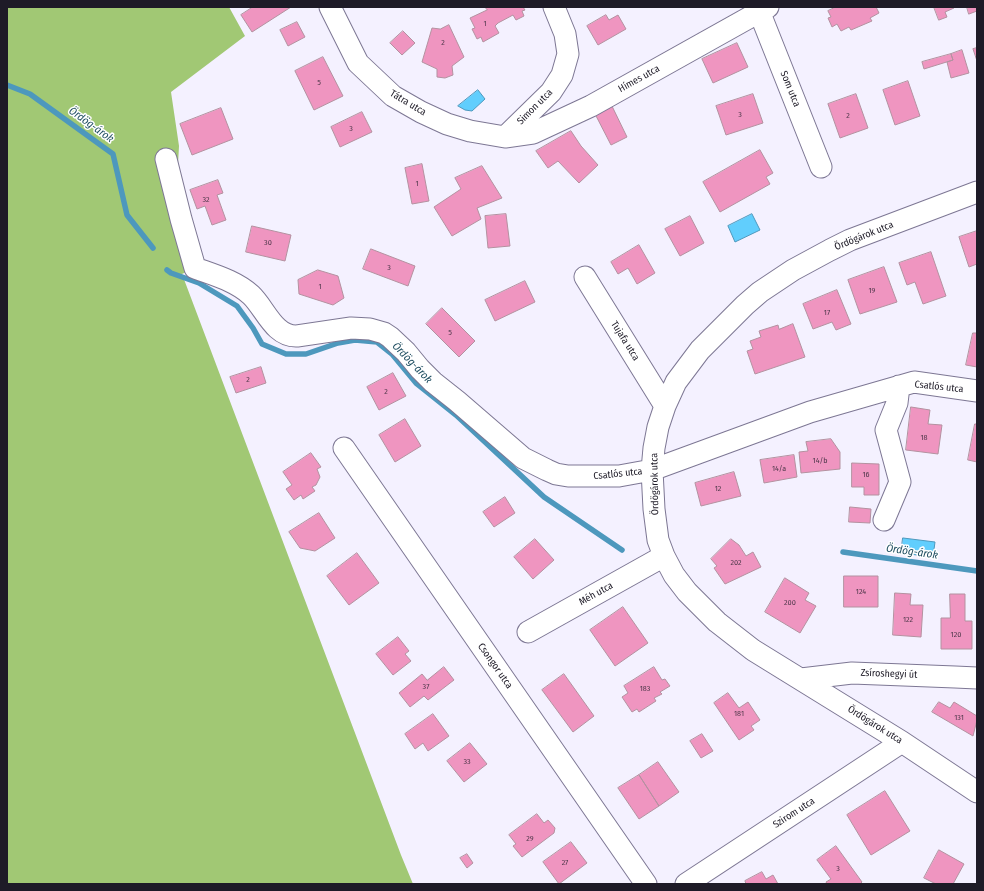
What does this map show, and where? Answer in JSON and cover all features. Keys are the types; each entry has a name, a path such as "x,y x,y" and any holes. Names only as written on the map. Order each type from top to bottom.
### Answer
{"street":[{"name":"Tátra utca","path":"330,7 358,63 393,96 421,112 447,124 470,131 505,137"},
{"name":"Simon utca","path":"505,137 551,92 562,75 568,54 565,34 554,7"},
{"name":"Hímes utca","path":"505,137 533,133 591,106 763,9"},
{"name":"Som utca","path":"763,9 821,167"},
{"name":"Csatlós utca","path":"166,159 195,268 220,277 243,288 252,295 275,326 281,332 288,335 297,336 351,328 370,329 384,333 406,352 433,382 523,458 552,472 568,476 588,477 619,476 652,470 810,412 914,382 977,391"},
{"name":"Ördögárok utca","path":"977,192 850,240 814,258 760,292 700,350 676,382 665,406 656,437 652,470 654,509 658,540 664,556 674,575 687,592 717,622 753,650 902,742 977,792"},
{"name":"Tujafa utca","path":"585,277 665,406"},
{"path":"884,520 900,482 886,430 897,403 899,386"},
{"name":"Csongor utca","path":"344,448 646,884"},
{"name":"Méh utca","path":"528,632 664,556"},
{"name":"Zsíroshegyi út","path":"801,679 852,673 977,678"},
{"name":"Szirom utca","path":"686,884 902,742"}],"green space":[{"path":"7,7 229,7 245,36 171,92 179,146 176,202 195,268 182,274 413,884 7,884"}],"water":[{"path":"478,90 485,99 472,111 465,110 458,106"},
{"path":"752,214 760,230 735,242 728,226"},
{"path":"903,538 935,542 933,557 901,553"}],"building":[{"path":"253,7 291,7 252,32 241,15"},
{"path":"485,7 523,7 525,10 522,11 524,16 516,20 513,15 498,23 495,26 499,33 483,42 481,37 477,39 472,29 475,28 470,18 487,10"},
{"path":"836,7 876,7 879,13 870,18 872,21 851,30 849,27 841,31 837,24 832,27 828,18 831,17 828,11"},
{"path":"934,7 954,8 945,12 947,17 939,20"},
{"path":"967,7 977,7 977,11 969,14"},
{"path":"606,15 609,20 618,15 626,29 598,45 587,26"},
{"path":"297,22 305,37 288,46 280,30"},
{"path":"449,25 464,57 452,66 453,75 445,78 437,77 437,69 422,62 432,28 440,29"},
{"path":"403,31 415,43 402,55 390,43"},
{"path":"737,43 748,67 713,83 702,59"},
{"path":"977,48 977,61 973,49"},
{"path":"962,50 969,73 951,78 947,62 953,60 951,54"},
{"path":"951,54 953,60 924,69 922,62"},
{"path":"323,57 343,96 314,110 295,71"},
{"path":"908,81 920,116 895,125 883,90"},
{"path":"753,94 763,123 726,135 716,106"},
{"path":"856,94 868,128 840,138 828,104"},
{"path":"610,102 627,137 611,145 593,110"},
{"path":"221,108 233,139 192,155 180,124"},
{"path":"362,112 372,132 340,147 331,127"},
{"path":"571,131 581,146 598,165 579,183 558,161 548,168 536,151"},
{"path":"760,150 773,173 766,177 770,184 720,212 703,182"},
{"path":"422,164 429,201 412,204 405,168"},
{"path":"482,166 502,198 477,208 481,219 452,236 434,207 461,189 455,178"},
{"path":"218,180 223,193 217,195 226,220 212,225 205,206 197,209 190,190"},
{"path":"506,214 510,246 488,248 485,216"},
{"path":"690,216 704,243 680,256 665,229"},
{"path":"252,226 291,235 285,261 246,252"},
{"path":"977,231 977,264 969,267 959,237"},
{"path":"639,245 655,273 637,284 628,268 618,274 611,262"},
{"path":"371,249 415,266 408,286 363,269"},
{"path":"931,252 946,296 923,304 915,282 907,285 899,263"},
{"path":"884,267 897,302 860,314 848,280"},
{"path":"318,270 338,276 344,298 333,305 299,294 298,280"},
{"path":"525,281 535,302 495,321 485,300"},
{"path":"837,290 851,324 836,330 832,322 813,329 803,304"},
{"path":"442,308 475,341 459,357 426,324"},
{"path":"793,324 805,357 755,374 747,351 753,349 750,341 761,337 759,331 778,325 779,329"},
{"path":"973,333 977,333 977,367 966,365"},
{"path":"261,367 266,383 236,393 230,377"},
{"path":"393,373 406,396 379,410 367,387"},
{"path":"911,407 930,410 928,424 942,425 938,454 906,450"},
{"path":"405,419 421,446 395,462 379,435"},
{"path":"975,424 977,424 977,462 968,460"},
{"path":"831,439 840,452 840,469 801,473 799,452 808,451 806,442"},
{"path":"311,453 321,467 317,469 320,477 316,485 312,487 315,491 303,499 301,495 294,500 286,489 292,485 283,472"},
{"path":"794,455 797,477 764,483 760,460"},
{"path":"852,463 879,464 879,495 864,495 864,487 852,487"},
{"path":"734,472 741,496 701,506 695,483"},
{"path":"505,497 515,513 494,527 483,512"},
{"path":"850,507 871,509 870,523 849,522"},
{"path":"319,513 335,538 315,551 300,548 289,532"},
{"path":"535,539 554,560 533,579 514,557"},
{"path":"731,539 739,545 746,556 753,552 761,567 725,584 714,568 717,566 711,559"},
{"path":"357,553 379,583 349,605 327,576"},
{"path":"844,576 878,576 878,607 844,607"},
{"path":"785,578 809,593 805,600 816,606 800,633 765,612"},
{"path":"895,593 911,594 910,605 923,605 921,637 893,635"},
{"path":"950,594 965,594 965,621 972,621 972,649 941,649 941,618 950,618"},
{"path":"623,607 648,643 615,666 590,630"},
{"path":"398,637 409,651 405,654 411,661 393,675 376,654"},
{"path":"444,667 454,680 428,700 424,696 410,707 399,693 422,674 427,680"},
{"path":"654,667 662,680 665,679 670,686 660,692 662,694 654,698 656,701 639,712 637,709 632,712 622,697 628,693 624,686"},
{"path":"564,674 594,716 573,732 542,690"},
{"path":"728,693 739,708 748,702 760,720 751,726 754,730 739,740 714,703"},
{"path":"939,702 950,708 954,702 977,716 973,736 932,712"},
{"path":"433,714 449,736 428,751 423,743 415,749 405,734"},
{"path":"702,734 713,751 701,758 690,741"},
{"path":"470,743 487,764 464,782 447,761"},
{"path":"658,762 679,792 659,806 639,775"},
{"path":"639,775 659,806 639,819 618,788"},
{"path":"885,791 910,831 871,855 847,815"},
{"path":"537,814 544,823 548,820 555,828 554,833 522,857 513,846 516,844 509,835"},
{"path":"571,842 587,863 559,884 543,862"},
{"path":"836,846 862,882 860,884 827,884 826,882 831,879 817,860"},
{"path":"939,850 964,864 953,884 936,884 924,878"},
{"path":"467,854 473,863 467,868 460,858"},
{"path":"762,872 766,879 773,875 778,884 746,884 745,881"}],"waterway":[{"name":"Ördög-árok","path":"7,85 30,94 113,154 127,215 153,248"},
{"name":"Ördög-árok","path":"167,270 171,273 199,283 237,306 253,328 262,344 286,354 306,354 338,343 355,340 377,342 392,354 416,383 456,415 544,497 622,550"},
{"name":"Ördög-árok","path":"843,552 977,571"}]}
